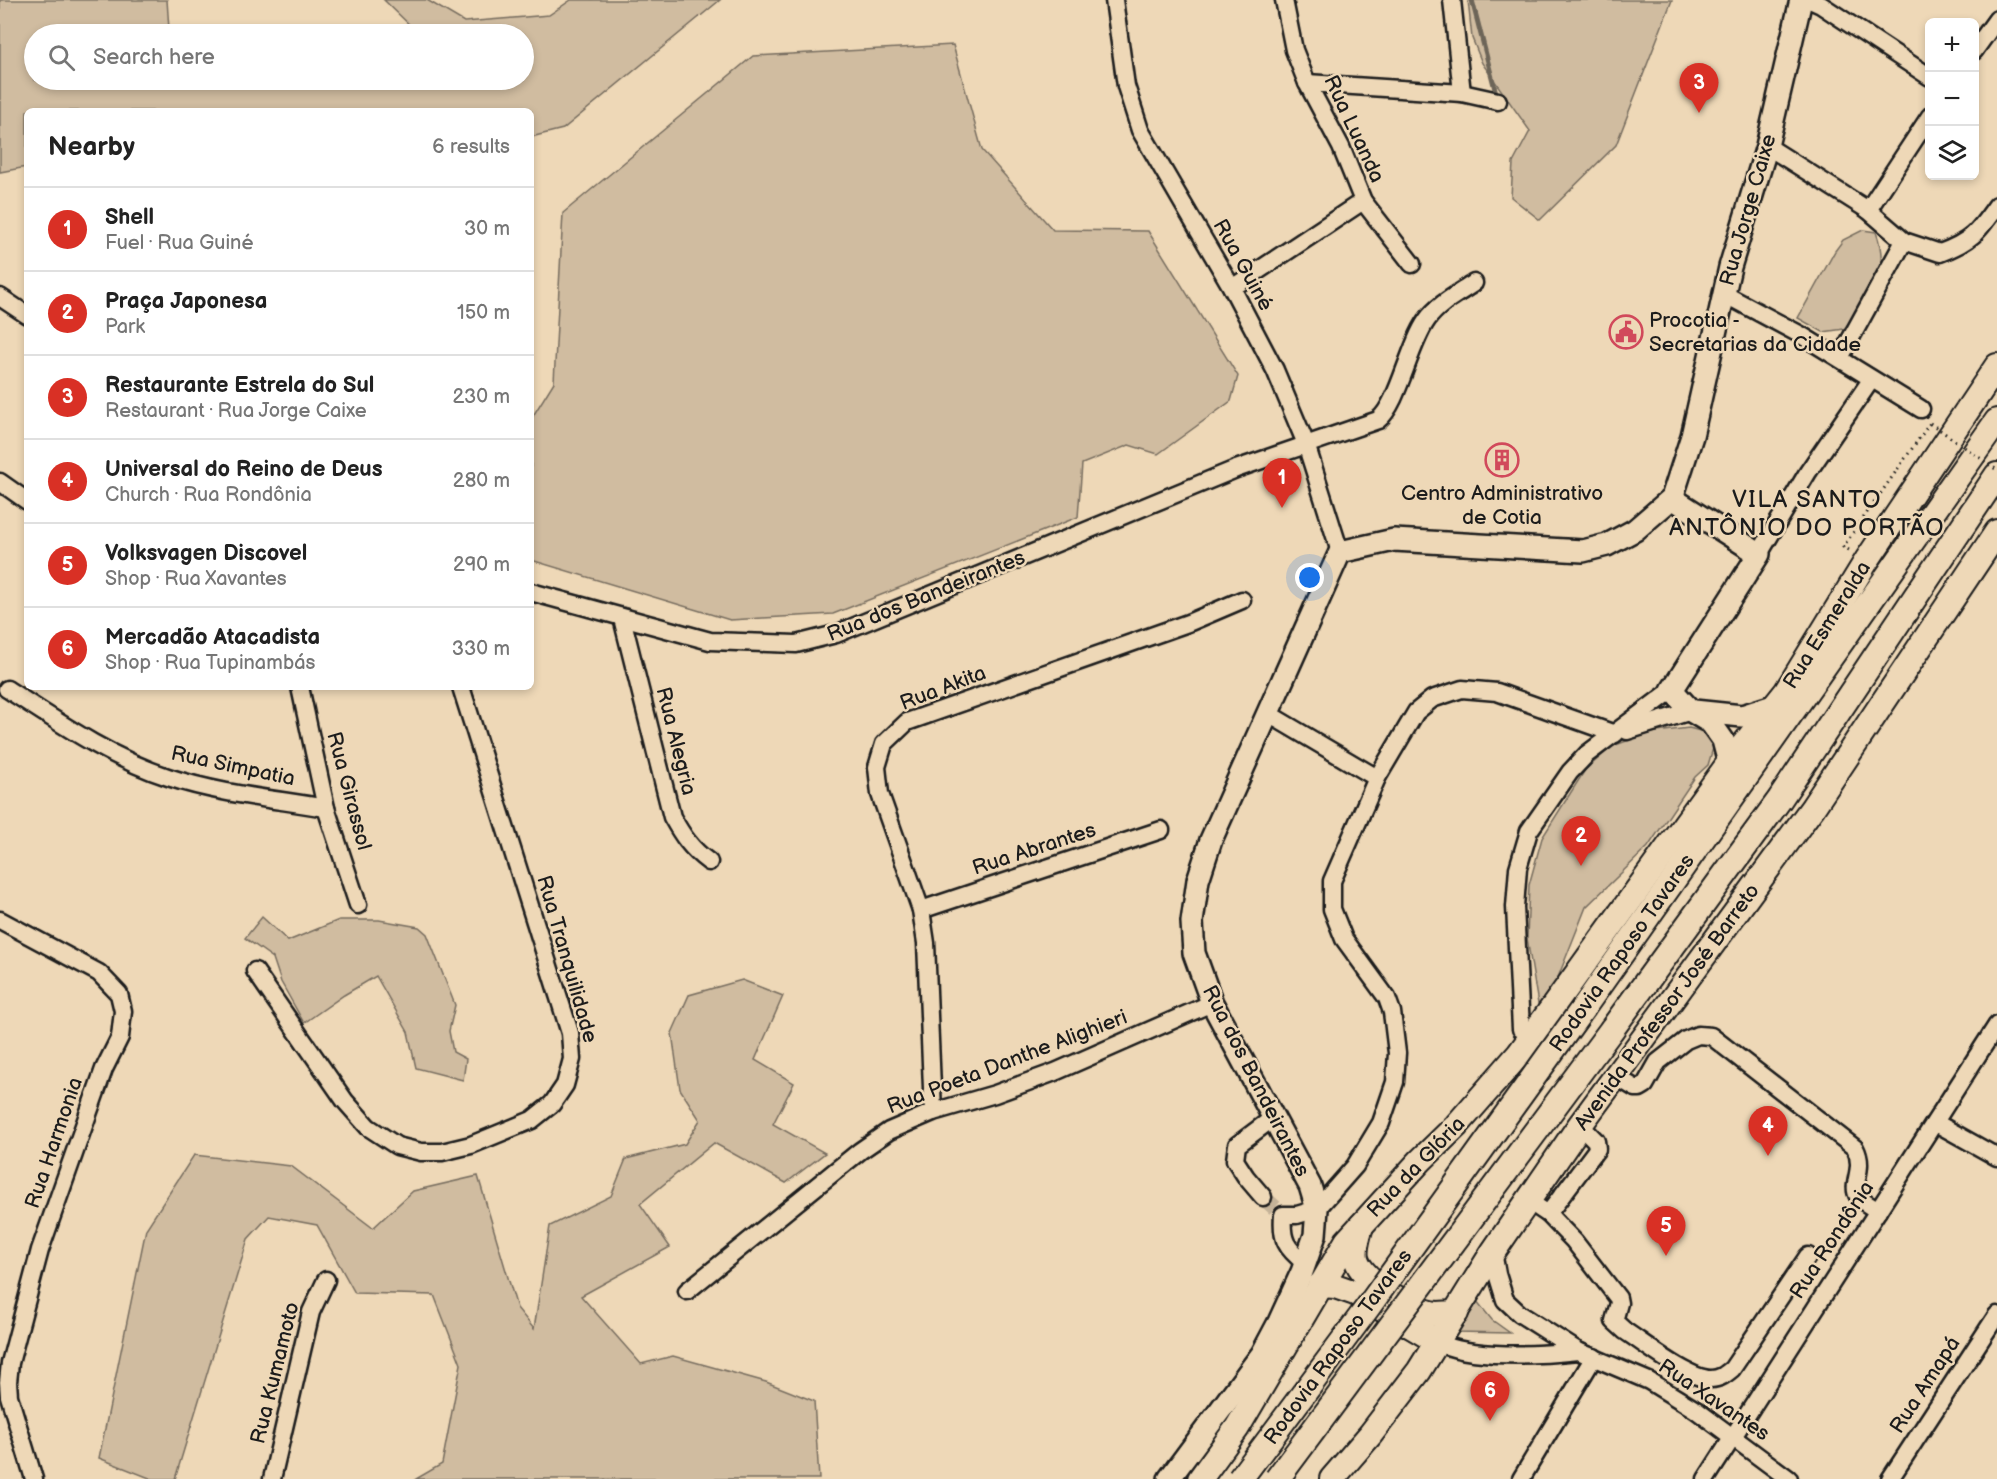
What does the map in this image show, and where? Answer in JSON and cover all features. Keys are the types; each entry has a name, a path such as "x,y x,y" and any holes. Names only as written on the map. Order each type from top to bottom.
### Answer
{"highway":[{"name":"Rua Esmeralda","path":"1776,705 1867,560 1997,366"},
{"name":"Rodovia Raposo Tavares","path":"1240,1479 1375,1298 1584,1007 1997,421"},
{"name":"Rodovia Raposo Tavares","path":"1277,1479 1612,1029 1787,789 1997,475"},
{"name":"Avenida Professor José Barreto","path":"1332,1479 1370,1435 1419,1371 1528,1200 1615,1076 1813,807 1997,532"},
{"path":"1729,762 1776,705"},
{"name":"Rua da Glória","path":"1200,1479 1237,1428 1347,1241 1464,1117 1519,1054 1729,762"},
{"path":"1362,1224 1355,1255 1358,1266 1366,1276 1388,1293 1427,1311 1436,1314 1455,1313"},
{"path":"1320,1285 1335,1286 1355,1293 1438,1342"},
{"path":"1406,1325 1415,1343 1419,1371"}],"main road":[{"name":"Rua Jorge Caixe","path":"1672,498 1692,436 1724,294 1753,188 1767,147 1800,0"},
{"path":"1340,552 1394,540 1583,551 1607,545 1635,530 1672,498 1759,554 1672,690 1691,711 1711,723 1723,740 1729,762"},
{"name":"Rua dos Bandeirantes","path":"1317,1209 1310,1186 1212,1003 1194,953 1191,922 1198,880 1211,840 1340,552"},
{"path":"1691,711 1742,716 1776,705"},
{"path":"1169,1479 1262,1354 1305,1263 1315,1235 1317,1209"}],"street":[{"name":"Rua Guiné","path":"1114,0 1126,86 1140,130 1232,288 1275,370 1306,444 1340,552"},
{"name":"Rua Luanda","path":"1284,0 1293,50 1306,83 1341,147 1363,201 1412,264"},
{"path":"1452,0 1462,93"},
{"path":"1810,0 1925,74"},
{"path":"1979,44 1997,19"},
{"path":"1306,83 1462,93 1498,101"},
{"path":"1868,210 1925,122"},
{"path":"1767,147 1868,210 1904,241 1940,253 1962,244 1980,230 1997,205"},
{"path":"1232,288 1363,201"},
{"path":"1840,358 1904,241"},
{"name":"Rua dos Bandeirantes","path":"534,593 710,640 796,644 836,634 1236,470 1377,420 1388,408 1418,334 1428,318 1448,300 1474,283"},
{"path":"1724,294 1840,358 1871,380 1921,409"},
{"path":"0,297 24,313"},
{"path":"1759,554 1808,472 1871,380"},
{"path":"0,482 24,499"},
{"name":"Rua Akita","path":"933,1112 926,943 921,910 880,794 877,767 884,744 907,722 1188,623 1242,600"},
{"name":"Rua Alegria","path":"622,618 672,817 684,839 709,862"},
{"name":"Rua Simpatia","path":"8,689 111,753 169,777 227,792 327,808"},
{"path":"1305,1263 1285,1242 1282,1230 1283,1215 1297,1215 1317,1209 1355,1166 1381,1123 1395,1082 1397,1053 1392,1012 1387,998 1344,939 1332,909 1332,881 1377,778 1416,712 1432,699 1462,689 1497,692 1615,734 1691,711"},
{"name":"Rua Girassol","path":"301,690 327,808 358,905"},
{"name":"Rua Tranquilidade","path":"255,971 345,1101 368,1127 397,1146 421,1152 442,1152 471,1145 532,1120 552,1104 565,1084 572,1059 570,1033 462,690"},
{"path":"1521,1029 1515,907 1518,868 1529,831 1570,772 1587,753 1672,690"},
{"path":"1267,713 1377,778"},
{"name":"Rua Abrantes","path":"921,910 1161,830"},
{"name":"Rua Harmonia","path":"0,920 99,974 119,994 123,1011 120,1036 104,1069 40,1250 9,1363 9,1396 34,1479"},
{"name":"Rua Poeta Danthe Alighieri","path":"687,1291 860,1151 889,1131 933,1112 995,1094 1055,1072 1212,1003"},
{"name":"Rua Rondônia","path":"1706,1479 1997,1025"},
{"path":"1615,1076 1640,1089 1646,1085 1658,1062 1686,1040 1698,1035 1711,1036 1855,1148 1861,1159 1856,1192 1859,1198 1878,1211"},
{"path":"1263,1197 1235,1160 1238,1146 1273,1118"},
{"path":"1936,1123 1997,1157"},
{"path":"1548,1214 1597,1149 1596,1141 1580,1125"},
{"path":"1528,1200 1548,1214 1574,1241 1618,1298 1619,1303 1614,1321 1625,1332 1695,1376 1713,1379 1722,1377 1732,1369 1808,1256"},
{"name":"Rua Xavantes","path":"1494,1252 1497,1274 1505,1300 1520,1314 1578,1351 1649,1381 1696,1410 1789,1479"},
{"name":"Rua Kumamoto","path":"272,1479 311,1312 326,1280"},
{"name":"Rua Amapá","path":"1890,1479 1997,1315"},
{"name":"Rua Xavantes","path":"1438,1342 1467,1352 1510,1354 1578,1351"},
{"path":"1521,1479 1594,1357"}],"path":[{"path":"1867,560 1843,547 1930,423 1997,470"}],"shaded area":[{"path":"0,0 167,0 169,24 24,24 24,90 534,90 534,24 409,24 384,0 427,0 464,22 549,15 571,0 720,0 563,129 534,136 534,108 24,108 24,168 0,172"},
{"path":"1468,0 1672,0 1616,145 1540,220 1511,197 1513,163 1530,131 1482,63 1472,38"},
{"path":"953,45 982,150 1053,230 1148,231 1238,376 1231,401 1158,454 1129,445 1082,464 1078,517 833,614 730,620 534,561 534,414 554,382 563,213 753,56"},
{"path":"1863,230 1876,232 1880,247 1881,261 1875,285 1844,329 1823,332 1798,318 1843,240"},
{"path":"1689,728 1704,732 1714,745 1708,765 1695,777 1648,847 1586,907 1555,985 1539,1010 1527,938 1529,885 1542,838 1585,770 1613,746 1648,733"},
{"path":"262,917 288,941 339,920 379,920 419,927 427,934 455,1005 449,1031 453,1052 466,1059 463,1080 416,1068 408,1032 376,976 304,1023 281,982 273,958 245,938"},
{"path":"742,980 783,996 755,1060 794,1083 773,1124 825,1153 786,1183 714,1143 640,1204 670,1247 581,1296 641,1364 673,1356 766,1382 814,1401 819,1479 416,1479 442,1464 461,1364 434,1295 355,1293 317,1225 269,1216 248,1239 175,1479 152,1479 99,1458 146,1229 194,1155 291,1166 373,1228 413,1191 478,1176 517,1308 534,1329 550,1226 611,1196 626,1159 685,1144 700,1120 680,1089 672,1033 689,995"},
{"path":"1476,1300 1492,1320 1510,1333 1455,1332"}],"waterway":[{"path":"1472,0 1497,97"}],"tunnel":[{"path":"1263,1197 1283,1215"}],"place":[{"name":"Restaurante Estrela do Sul","path":"1699,113"},
{"name":"Procotia - Secretarias da Cidade","path":"1626,332"},
{"name":"Centro Administrativo de Cotia","path":"1502,460"},
{"name":"Shell","path":"1282,508"},
{"name":"Praça Japonesa","path":"1581,866"},
{"name":"Universal do Reino de Deus","path":"1768,1156"},
{"name":"Volksvagen Discovel","path":"1666,1256"},
{"name":"Mercadão Atacadista","path":"1490,1421"}],"district":[{"name":"VILA SANTO ANTÔNIO DO PORTÃO","path":"1807,513"}]}
